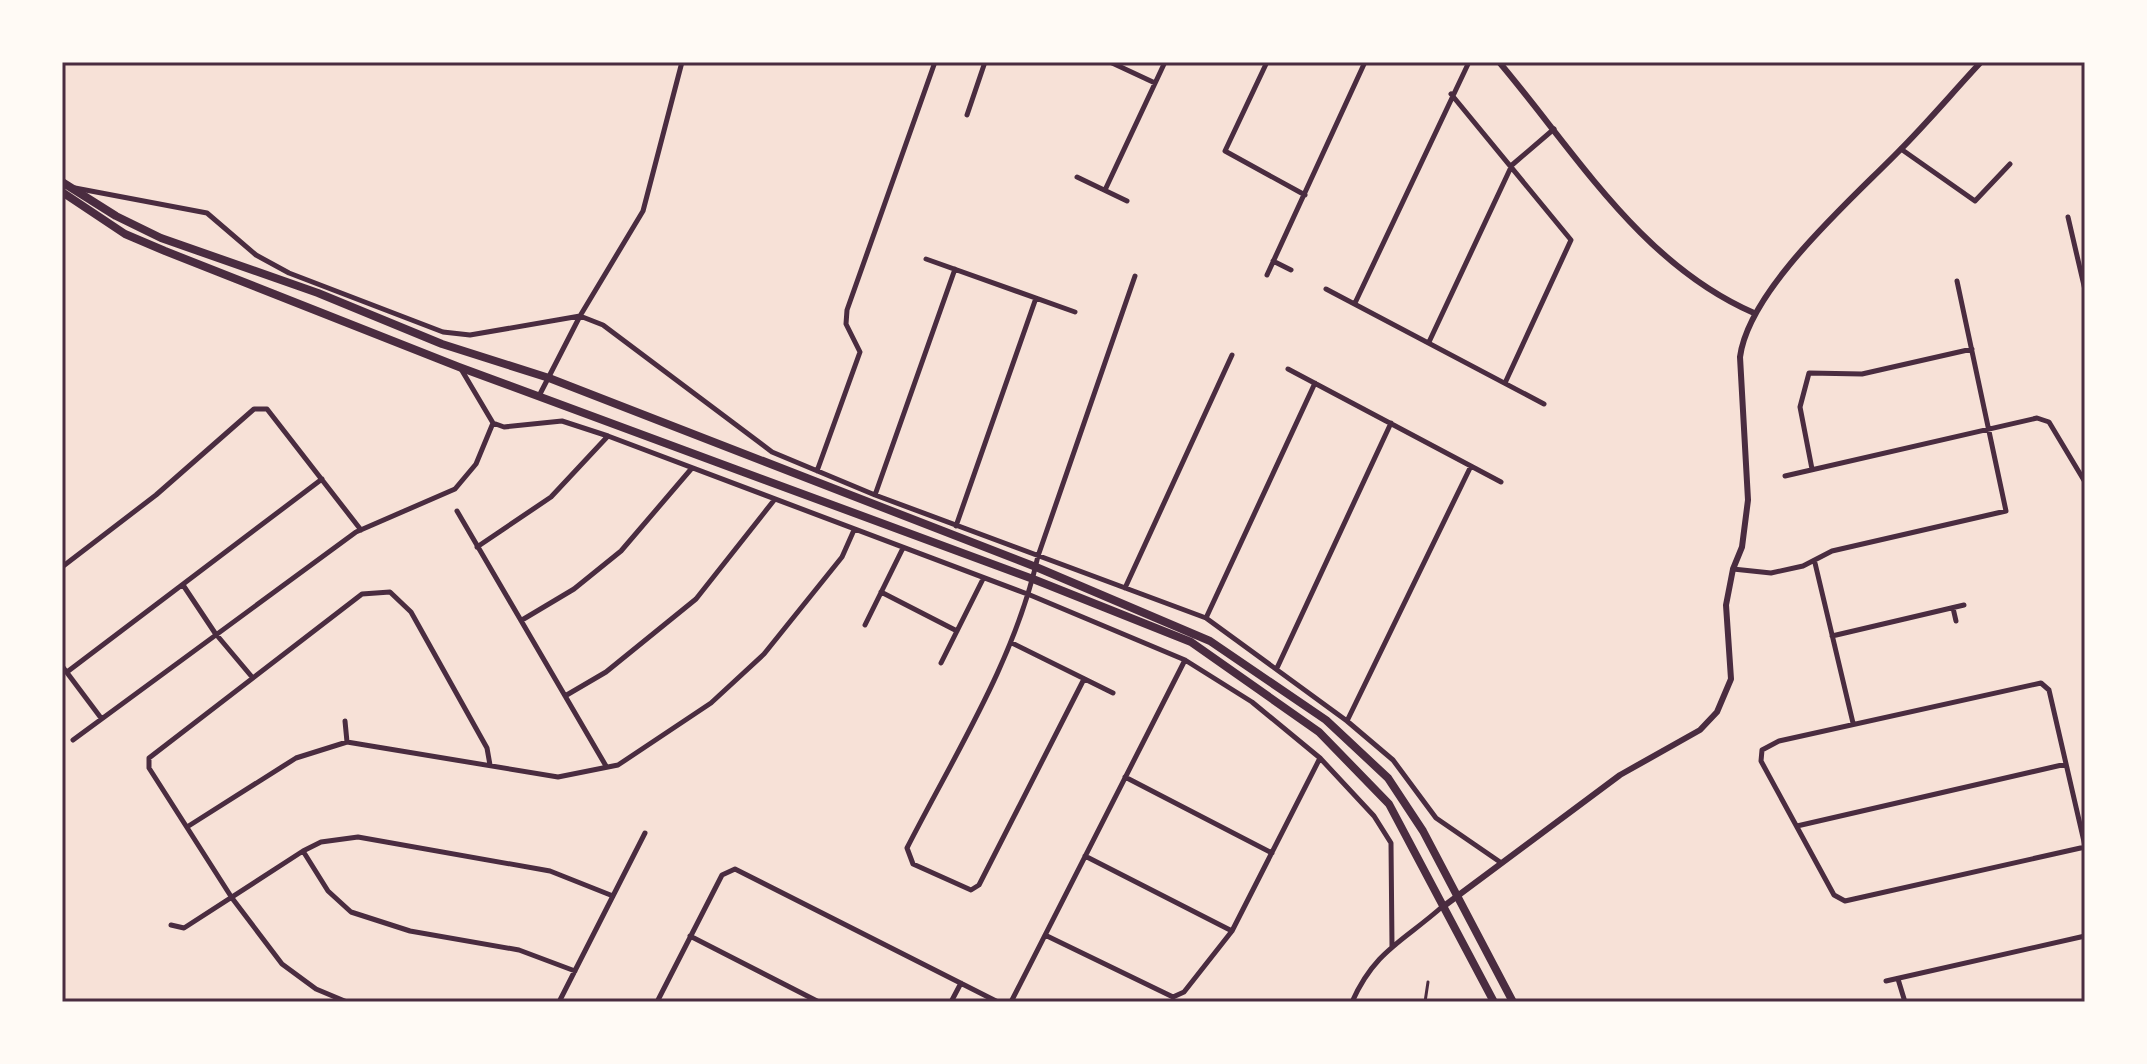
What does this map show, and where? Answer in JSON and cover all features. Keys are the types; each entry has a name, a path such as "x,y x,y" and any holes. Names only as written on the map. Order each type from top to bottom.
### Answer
{"highway":[{"path":"64,187 125,234 459,367 540,394 1033,579 1191,642 1319,732 1389,804 1494,1002"},
{"path":"64,187 161,238 318,293 442,344 549,378 1195,632 1326,720 1388,778 1423,831 1513,1002"}],"street":[{"path":"540,394 580,316 643,211 682,62"},
{"path":"817,471 860,355 859,345 846,324 847,310 935,62"},
{"path":"967,115 985,62"},
{"path":"1110,62 1155,83"},
{"path":"1105,190 1165,62"},
{"path":"1267,62 1225,151 1305,195"},
{"path":"1267,275 1365,62"},
{"path":"1355,303 1451,94 1469,62"},
{"path":"1499,62 1642,237 1695,283 1754,313"},
{"path":"1352,1002 1365,973 1392,946 1620,775 1700,730 1717,712 1731,679 1726,605 1733,569 1742,547 1748,500 1740,357 1743,336 1754,313 1829,221 1981,62"},
{"path":"1451,94 1571,240 1505,383"},
{"path":"1429,342 1512,165 1555,128"},
{"path":"1901,149 1975,201 2010,164"},
{"path":"1077,177 1127,201"},
{"path":"64,187 111,197 164,202 207,213 256,255 289,273 443,332 470,335 580,316 603,325 743,434 772,452 956,526 1206,618 1347,721 1393,760 1436,818 1500,862"},
{"path":"2068,217 2085,290"},
{"path":"926,259 1075,312"},
{"path":"1273,261 1291,270"},
{"path":"875,495 955,269"},
{"path":"1084,679 979,885 971,890 960,888 913,864 907,848 1012,643 1030,595 1038,556 1135,276"},
{"path":"1733,569 1771,573 1815,563 1832,551 2006,511 1957,281"},
{"path":"1326,289 1544,404"},
{"path":"956,526 1036,298"},
{"path":"1812,469 1800,407 1809,373 1862,374 1972,349"},
{"path":"1125,588 1232,355"},
{"path":"459,367 493,423 504,427 562,421 608,436 1030,595 1185,660 1252,702 1320,758 1374,816 1391,843 1392,946"},
{"path":"1288,369 1501,482"},
{"path":"1206,618 1315,383"},
{"path":"62,567 156,495 254,409 267,409 361,530"},
{"path":"1785,476 2037,418 2049,422 2085,482"},
{"path":"73,740 215,633 361,530 455,489 476,464 493,423"},
{"path":"1277,668 1391,423"},
{"path":"477,547 551,497 608,436"},
{"path":"1347,721 1471,466"},
{"path":"522,620 574,589 621,551 692,468"},
{"path":"67,672 322,479"},
{"path":"565,696 606,672 696,599 775,499"},
{"path":"457,511 606,766"},
{"path":"187,827 296,758 347,742 558,777 618,765 645,750 711,703 764,654 842,557 854,530"},
{"path":"865,625 903,548"},
{"path":"1815,563 1853,723"},
{"path":"941,663 983,579"},
{"path":"183,585 215,633 252,677"},
{"path":"347,1002 316,989 282,964 232,898 149,768 149,758 362,594 390,592 411,612 487,748 490,765"},
{"path":"881,592 957,631"},
{"path":"1832,636 1964,605"},
{"path":"1953,608 1956,621"},
{"path":"1012,643 1113,693"},
{"path":"1011,1002 1185,660"},
{"path":"62,666 101,718"},
{"path":"2041,683 2049,690 2085,846 1845,901 1834,895 1761,761 1762,750 1779,741 1853,723 2041,683"},
{"path":"345,721 347,742"},
{"path":"1045,935 1173,997 1184,992 1232,931 1320,758"},
{"path":"1797,826 2066,764"},
{"path":"1125,777 1272,853"},
{"path":"559,1002 645,833"},
{"path":"171,925 184,928 321,842 358,837 550,871 613,896"},
{"path":"303,851 328,891 351,912 410,931 519,950 575,971"},
{"path":"1085,856 1232,931"},
{"path":"657,1002 722,875 735,869 998,1002"},
{"path":"690,936 819,1002"},
{"path":"1886,981 2085,936"},
{"path":"1898,979 1905,1002"},
{"path":"951,1002 961,983"}],"lane":[{"path":"1425,1002 1428,982"}]}
